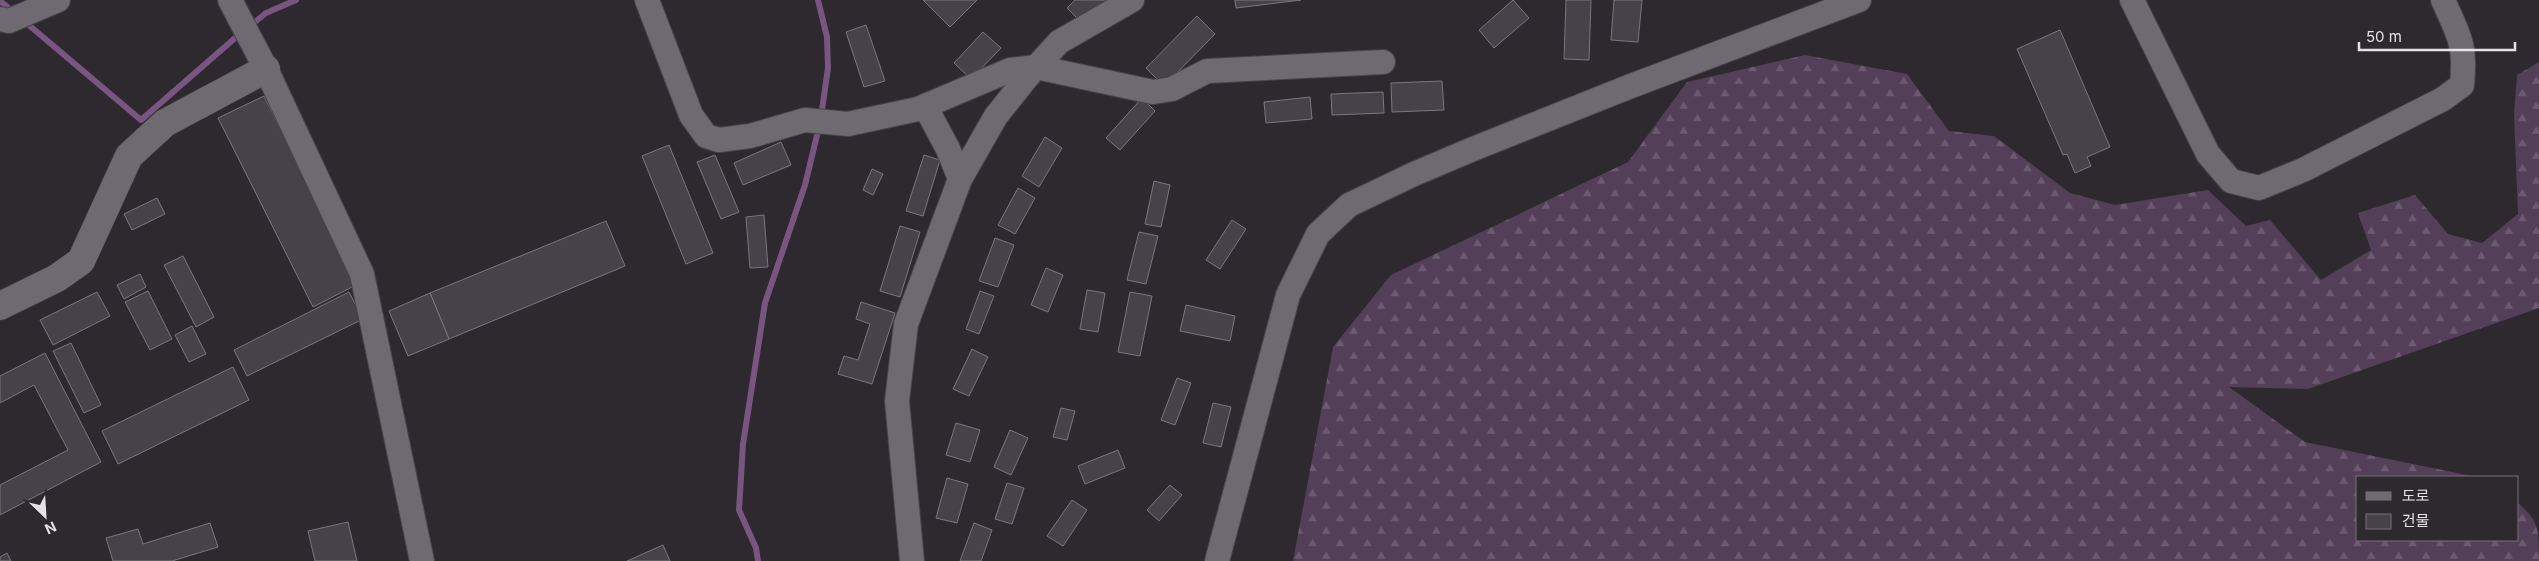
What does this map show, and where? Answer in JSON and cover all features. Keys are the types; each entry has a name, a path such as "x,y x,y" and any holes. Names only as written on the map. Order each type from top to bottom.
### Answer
{"street":[{"path":"14,17 58,0"},
{"path":"230,0 266,69 362,274 422,561"},
{"path":"647,0 691,115 706,136 719,140 750,136 804,120 848,124 925,106 1010,70 1036,67 1153,92 1172,90 1207,71 1383,62"},
{"path":"912,561 897,401 906,324 960,179 996,116 1059,42 1132,0"},
{"path":"1217,561 1288,295 1318,234 1349,205 1414,174 1631,86 1859,0"},
{"path":"2132,0 2208,154 2231,181 2259,188 2320,161 2443,99 2462,85 2463,43 2443,0"},
{"path":"0,306 57,278 81,261 129,156 165,123 266,69"},
{"path":"925,106 948,149 960,179"}],"green space":[{"path":"1805,55 1907,74 1949,131 1994,136 2070,193 2115,205 2208,190 2246,226 2270,220 2321,280 2371,250 2358,213 2415,195 2448,234 2482,243 2518,214 2514,114 2517,75 2539,62 2539,308 2308,389 2229,387 2305,442 2472,476 2356,476 2356,541 2519,541 2519,504 2534,521 2539,541 2539,561 1293,561 1333,347 1391,275 1628,162 1687,82"}],"building":[{"path":"923,0 977,0 950,27"},
{"path":"1075,0 1107,0 1083,24 1067,8"},
{"path":"1235,0 1301,0 1236,8"},
{"path":"1513,0 1529,18 1494,48 1479,30"},
{"path":"1566,0 1591,0 1589,60 1564,59"},
{"path":"1614,0 1642,0 1638,42 1611,40"},
{"path":"1197,16 1215,34 1164,86 1146,68"},
{"path":"866,25 885,81 864,87 846,32"},
{"path":"2060,30 2110,147 2087,157 2091,166 2075,173 2067,154 2063,155 2017,49"},
{"path":"983,32 1001,48 971,79 954,63"},
{"path":"1442,81 1444,110 1392,112 1391,83"},
{"path":"1383,92 1384,113 1332,115 1331,94"},
{"path":"264,96 358,284 313,307 218,118"},
{"path":"1310,97 1312,119 1266,123 1264,102"},
{"path":"1142,98 1155,111 1120,150 1106,138"},
{"path":"1045,137 1062,148 1039,187 1022,176"},
{"path":"781,142 791,165 743,185 734,163"},
{"path":"669,145 713,253 686,264 642,156"},
{"path":"715,155 739,212 721,219 697,162"},
{"path":"924,155 940,160 923,216 906,211"},
{"path":"872,169 883,174 873,195 863,190"},
{"path":"1154,181 1170,185 1161,227 1145,224"},
{"path":"1018,188 1035,198 1015,234 998,225"},
{"path":"157,198 165,214 132,230 124,214"},
{"path":"764,215 768,267 750,268 746,217"},
{"path":"1232,220 1246,229 1220,269 1206,260"},
{"path":"606,221 625,266 449,339 430,293"},
{"path":"900,226 920,232 900,297 880,291"},
{"path":"1139,232 1158,236 1146,284 1127,280"},
{"path":"995,238 1014,245 998,287 979,281"},
{"path":"183,256 214,317 196,327 164,265"},
{"path":"1046,268 1063,275 1048,312 1031,305"},
{"path":"140,274 146,287 124,299 117,285"},
{"path":"1087,290 1105,293 1098,332 1080,329"},
{"path":"148,291 172,339 150,350 125,302"},
{"path":"980,291 994,296 979,334 966,329"},
{"path":"97,292 110,316 53,345 40,320"},
{"path":"349,292 363,319 247,376 234,350"},
{"path":"1130,292 1152,296 1140,356 1118,352"},
{"path":"430,293 449,339 408,356 389,311"},
{"path":"861,302 895,313 872,384 838,374 844,356 858,360 870,324 856,319"},
{"path":"1186,305 1235,316 1230,341 1180,331"},
{"path":"192,326 206,354 189,362 175,335"},
{"path":"71,343 101,405 84,413 53,351"},
{"path":"972,349 988,357 969,396 953,389"},
{"path":"45,353 101,462 0,515 0,485 68,450 34,385 0,403 0,376"},
{"path":"233,367 249,400 118,464 102,431"},
{"path":"1177,378 1191,383 1175,425 1161,420"},
{"path":"1213,403 1231,407 1221,447 1203,443"},
{"path":"1061,408 1075,411 1067,440 1053,437"},
{"path":"956,423 980,430 970,462 946,455"},
{"path":"1010,430 1028,438 1011,475 994,467"},
{"path":"1118,450 1125,468 1085,484 1078,466"},
{"path":"947,478 968,484 957,523 936,518"},
{"path":"1007,483 1024,488 1012,524 995,519"},
{"path":"1170,485 1182,495 1159,521 1147,510"},
{"path":"1072,500 1087,510 1063,546 1047,536"},
{"path":"348,522 357,561 315,561 308,531"},
{"path":"210,523 218,547 172,561 113,561 106,538 138,529 143,544"},
{"path":"974,523 992,530 981,561 960,561"},
{"path":"663,545 670,561 627,561"},
{"path":"7,553 11,561 0,561 0,557"}],"waterway":[{"path":"250,26 266,13 296,0"},
{"path":"818,0 827,37 828,68 821,117"},
{"path":"0,1 15,13"},
{"path":"24,21 141,120 242,32"},
{"path":"758,561 756,548 739,510 743,444 765,303 805,185 819,127"}]}
